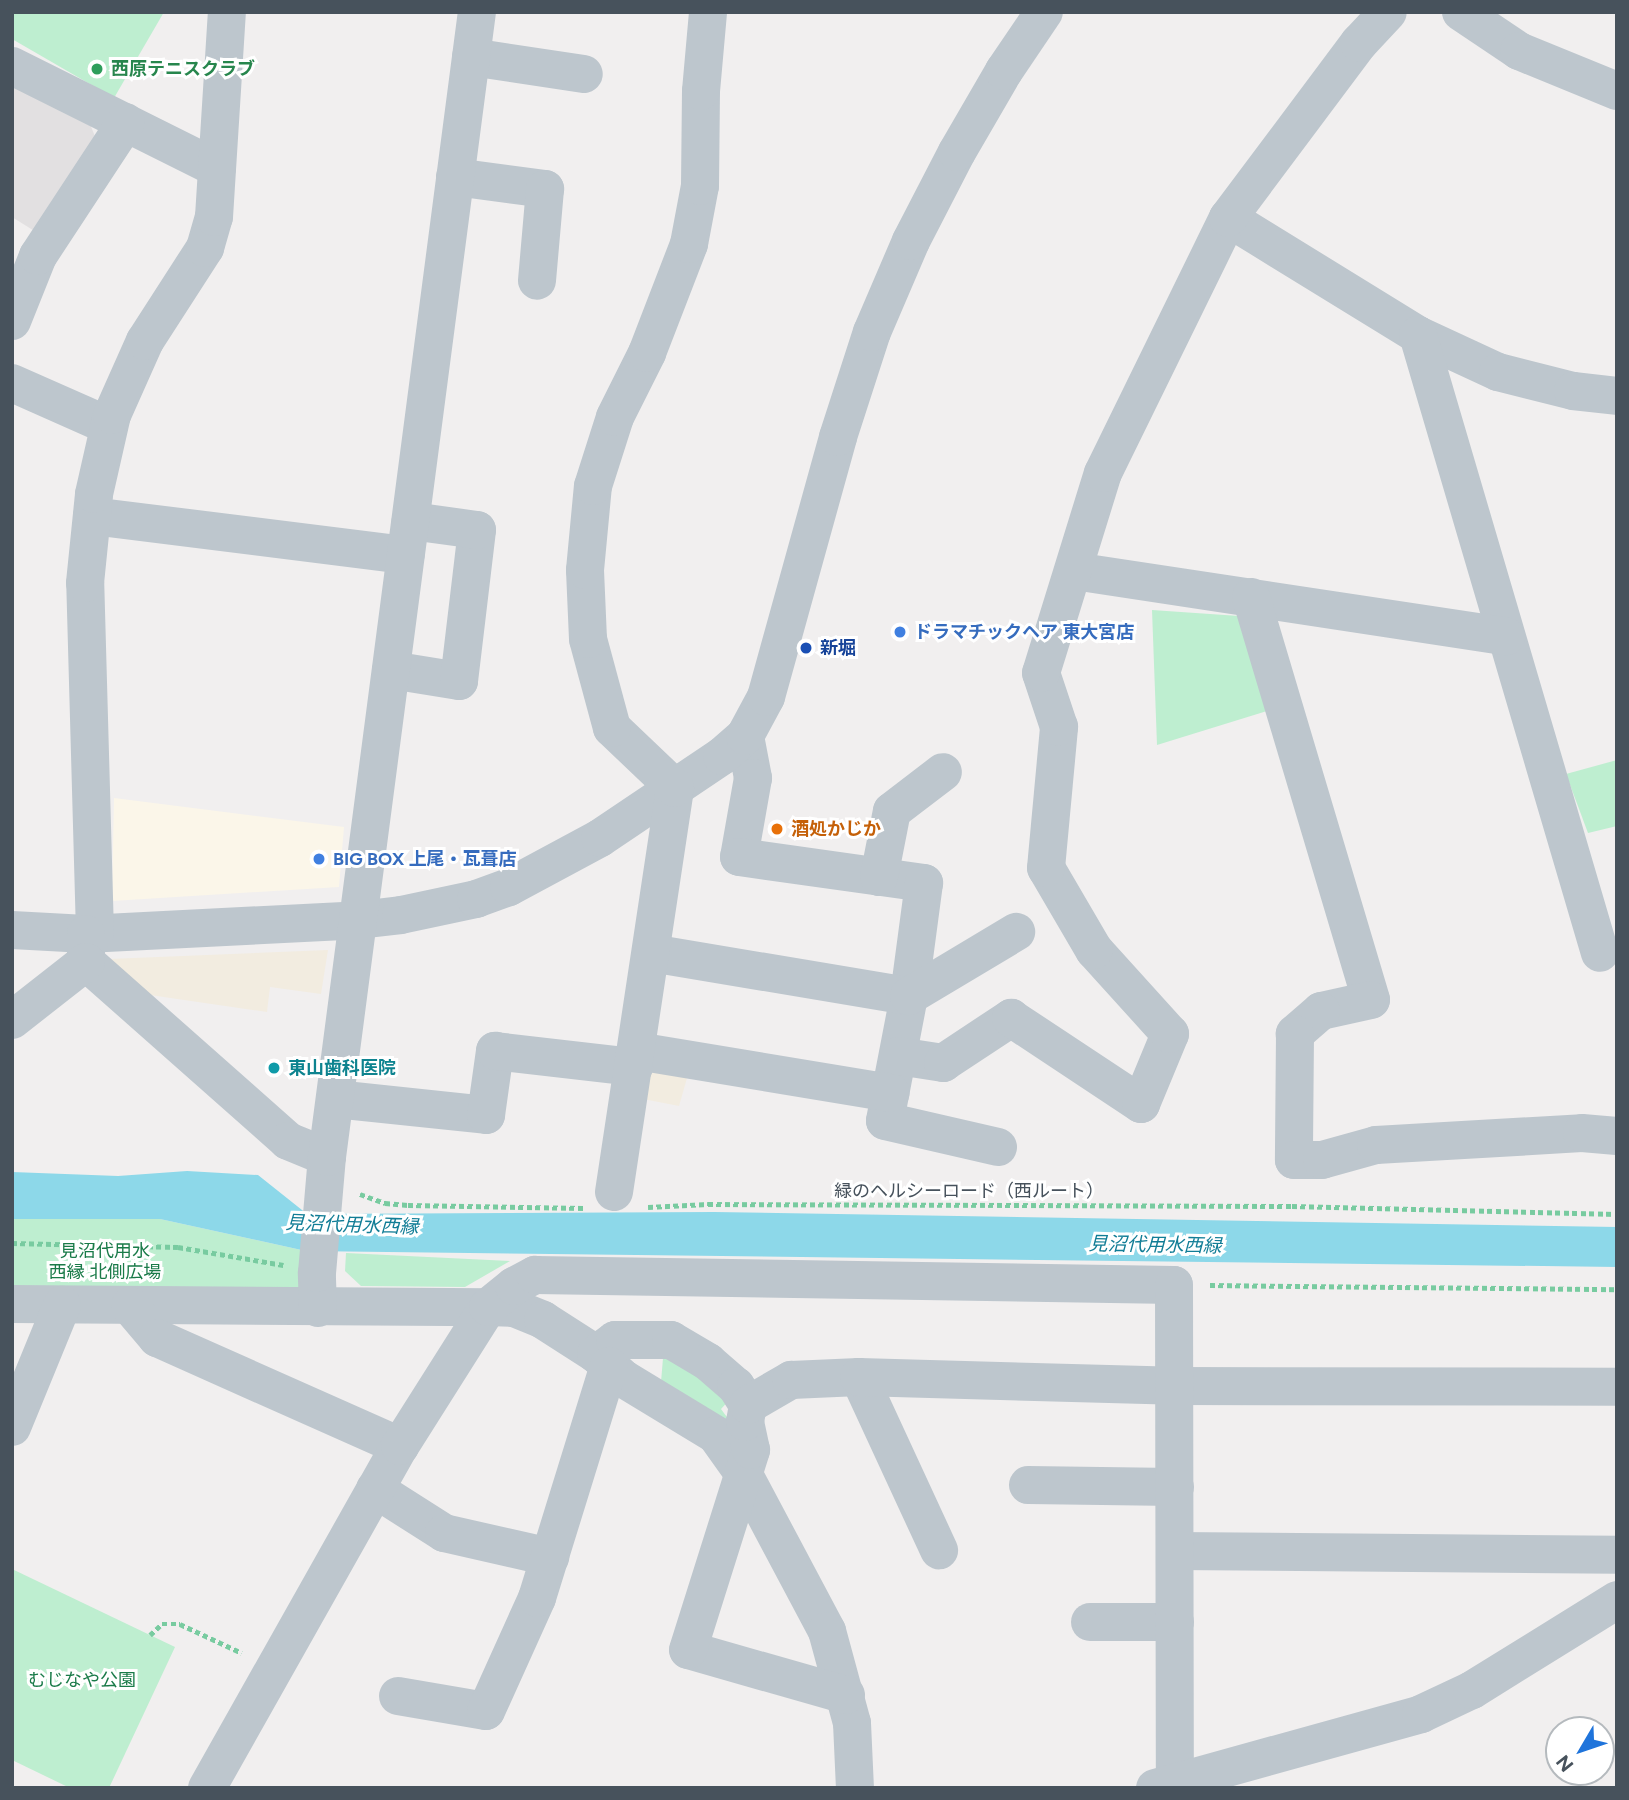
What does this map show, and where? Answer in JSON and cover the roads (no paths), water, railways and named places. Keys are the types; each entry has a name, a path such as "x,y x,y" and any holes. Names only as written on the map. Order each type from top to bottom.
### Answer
{"street":[{"path":"227,12 214,217 205,248 145,341 109,426 92,516 85,583 89,943 288,1141 326,1173"},
{"path":"309,1283 326,1173 477,12"},
{"path":"675,788 612,728 588,639 585,569 593,486 615,417 647,353 689,244 700,186 701,91 708,12"},
{"path":"12,930 89,943 359,919 438,908 509,887 600,838 675,788 745,736 766,697 838,437 872,332 911,241 957,152 1004,71 1044,12"},
{"path":"898,1056 943,1063 1011,1018 1141,1104 1170,1034 1094,950 1046,868 1059,727 1041,673 1103,473 1228,218 1359,43 1388,12"},
{"path":"1461,12 1519,51 1617,91"},
{"path":"471,57 584,74"},
{"path":"12,66 217,168"},
{"path":"12,321 38,256 126,122"},
{"path":"455,177 545,189 537,281"},
{"path":"1228,218 1418,335 1498,372 1573,391 1617,397"},
{"path":"1418,335 1600,954"},
{"path":"12,383 109,426"},
{"path":"92,516 408,538 477,530 459,681 391,670"},
{"path":"1074,571 1506,636"},
{"path":"1251,597 1371,1000 1321,1011 1295,1034 1294,1160 1322,1160 1376,1145 1582,1133 1617,1136"},
{"path":"745,736 753,778 739,857 924,884 909,996 885,1121 998,1147"},
{"path":"879,877 891,811 943,772"},
{"path":"617,1203 635,1059 675,788"},
{"path":"651,953 909,996 1016,932"},
{"path":"12,1020 89,943"},
{"path":"335,1100 486,1115 495,1051 635,1059 891,1093"},
{"path":"207,1788 400,1446 488,1307 514,1286 535,1275 1174,1285 1175,1622 1165,1784 1421,1714 1472,1690 1617,1600"},
{"path":"12,1304 130,1306 309,1283 488,1307 514,1308 543,1320 603,1360 624,1379 716,1435 743,1473 827,1631 852,1723 855,1788"},
{"path":"12,1427 62,1305"},
{"path":"130,1306 157,1338 400,1446"},
{"path":"398,1696 486,1711 537,1598 603,1360 615,1340 671,1340 708,1362 736,1386 748,1405 745,1422 751,1450 688,1650 846,1695"},
{"path":"859,1377 939,1550"},
{"path":"748,1405 791,1380 859,1377 1174,1386 1617,1387"},
{"path":"1028,1485 1174,1487"},
{"path":"376,1489 444,1533 550,1557"},
{"path":"1175,1551 1617,1555"},
{"path":"1090,1622 1175,1622"}],"water":[{"path":"187,1171 258,1175 307,1214 714,1212 1617,1227 1617,1267 306,1251 160,1219 12,1219 12,1172 118,1176"}],"place":[{"name":"西原テニスクラブ","path":"97,69"},
{"name":"ドラマチックヘア 東大宮店","path":"900,632"},
{"name":"新堀","path":"806,648"},
{"name":"酒処かじか","path":"777,829"},
{"name":"BIG BOX 上尾・瓦葺店","path":"319,859"},
{"name":"東山歯科医院","path":"274,1068"}],"water label":[{"name":"見沼代用水西縁","path":"352,1225"},
{"name":"見沼代用水西緑","path":"1155,1245"}],"park label":[{"name":"見沼代用水 西縁 北側広場","path":"105,1262"},
{"name":"むじなや公園","path":"82,1680"}]}
